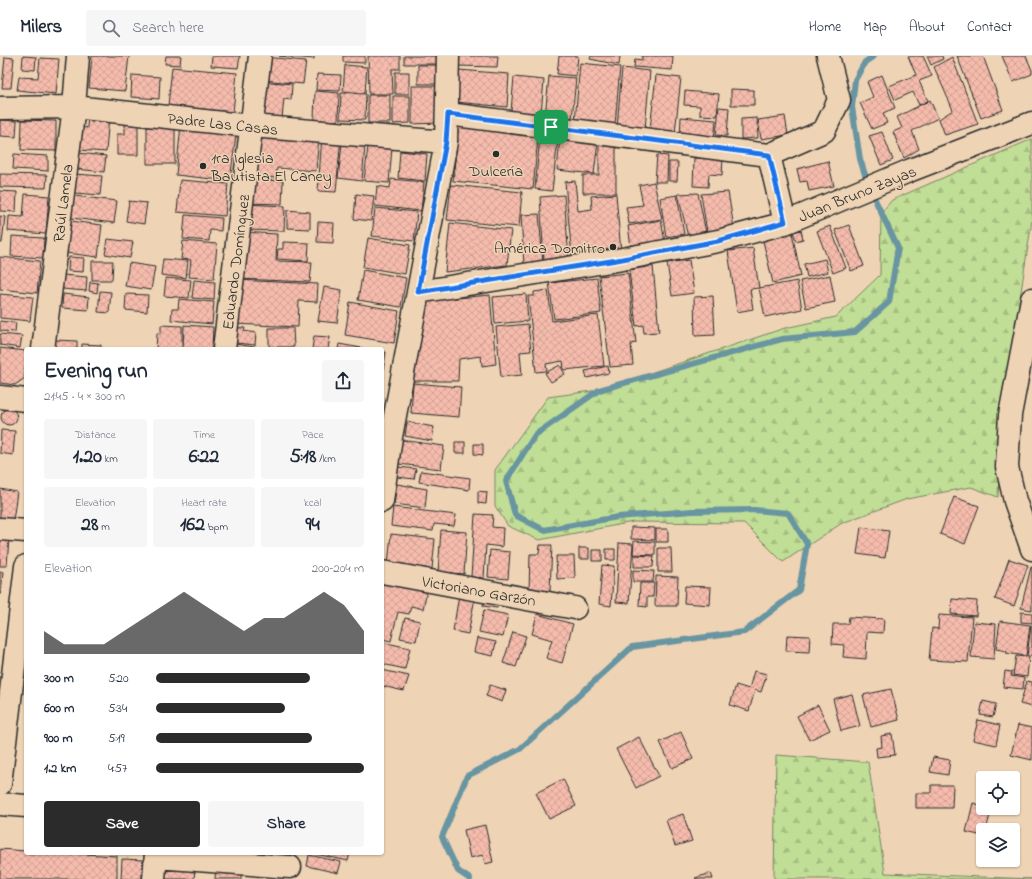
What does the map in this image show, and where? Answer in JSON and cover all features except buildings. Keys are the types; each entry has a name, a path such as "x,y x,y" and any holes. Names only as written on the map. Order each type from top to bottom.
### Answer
{"street":[{"name":"Raúl Lamela","path":"43,347 74,107 78,56"},
{"name":"Eduardo Domínguez","path":"224,347 260,56"},
{"path":"384,469 386,437 418,292 446,142 448,114 448,56"},
{"path":"448,114 769,155 824,131 839,100 828,56"},
{"name":"Padre Las Casas","path":"0,108 74,107 251,126 446,142"},
{"name":"Juan Bruno Zayas","path":"418,292 617,260 718,241 785,222 1032,123"},
{"path":"769,155 785,222"},
{"path":"1032,299 1010,415 1007,467 1032,550"},
{"path":"0,397 24,400"},
{"path":"0,529 24,532"},
{"name":"Victoriano Garzón","path":"384,572 575,608"},
{"path":"0,784 24,583"},
{"path":"0,804 24,806"},
{"path":"154,879 156,855 290,866"}],"green space":[{"path":"1032,139 1032,220 1002,415 998,497 971,487 907,499 842,523 783,562 744,523 633,522 539,540 508,526 495,506 495,470 548,397 599,390 785,328 836,317 880,275 881,213 892,200"},
{"path":"776,755 868,762 885,873 1032,879 774,879"}],"waterway":[{"path":"470,879 458,871 442,837 467,776 520,749 632,647 744,632 799,590 807,544 788,513 754,510 692,511 618,517 544,530 515,515 506,481 535,435 599,390 782,339 855,332 889,302 898,248 869,187 860,159 852,107 855,80 865,62 874,56"}],"place":[{"name":"Dulcería","path":"496,154"},
{"name":"1ra Iglesia Bautista El Caney","path":"203,166"},
{"name":"América Domitro","path":"613,247"}],"route":[{"path":"448,114 551,127 769,155 785,222 718,241 617,260 418,292 446,142 448,114"}]}
